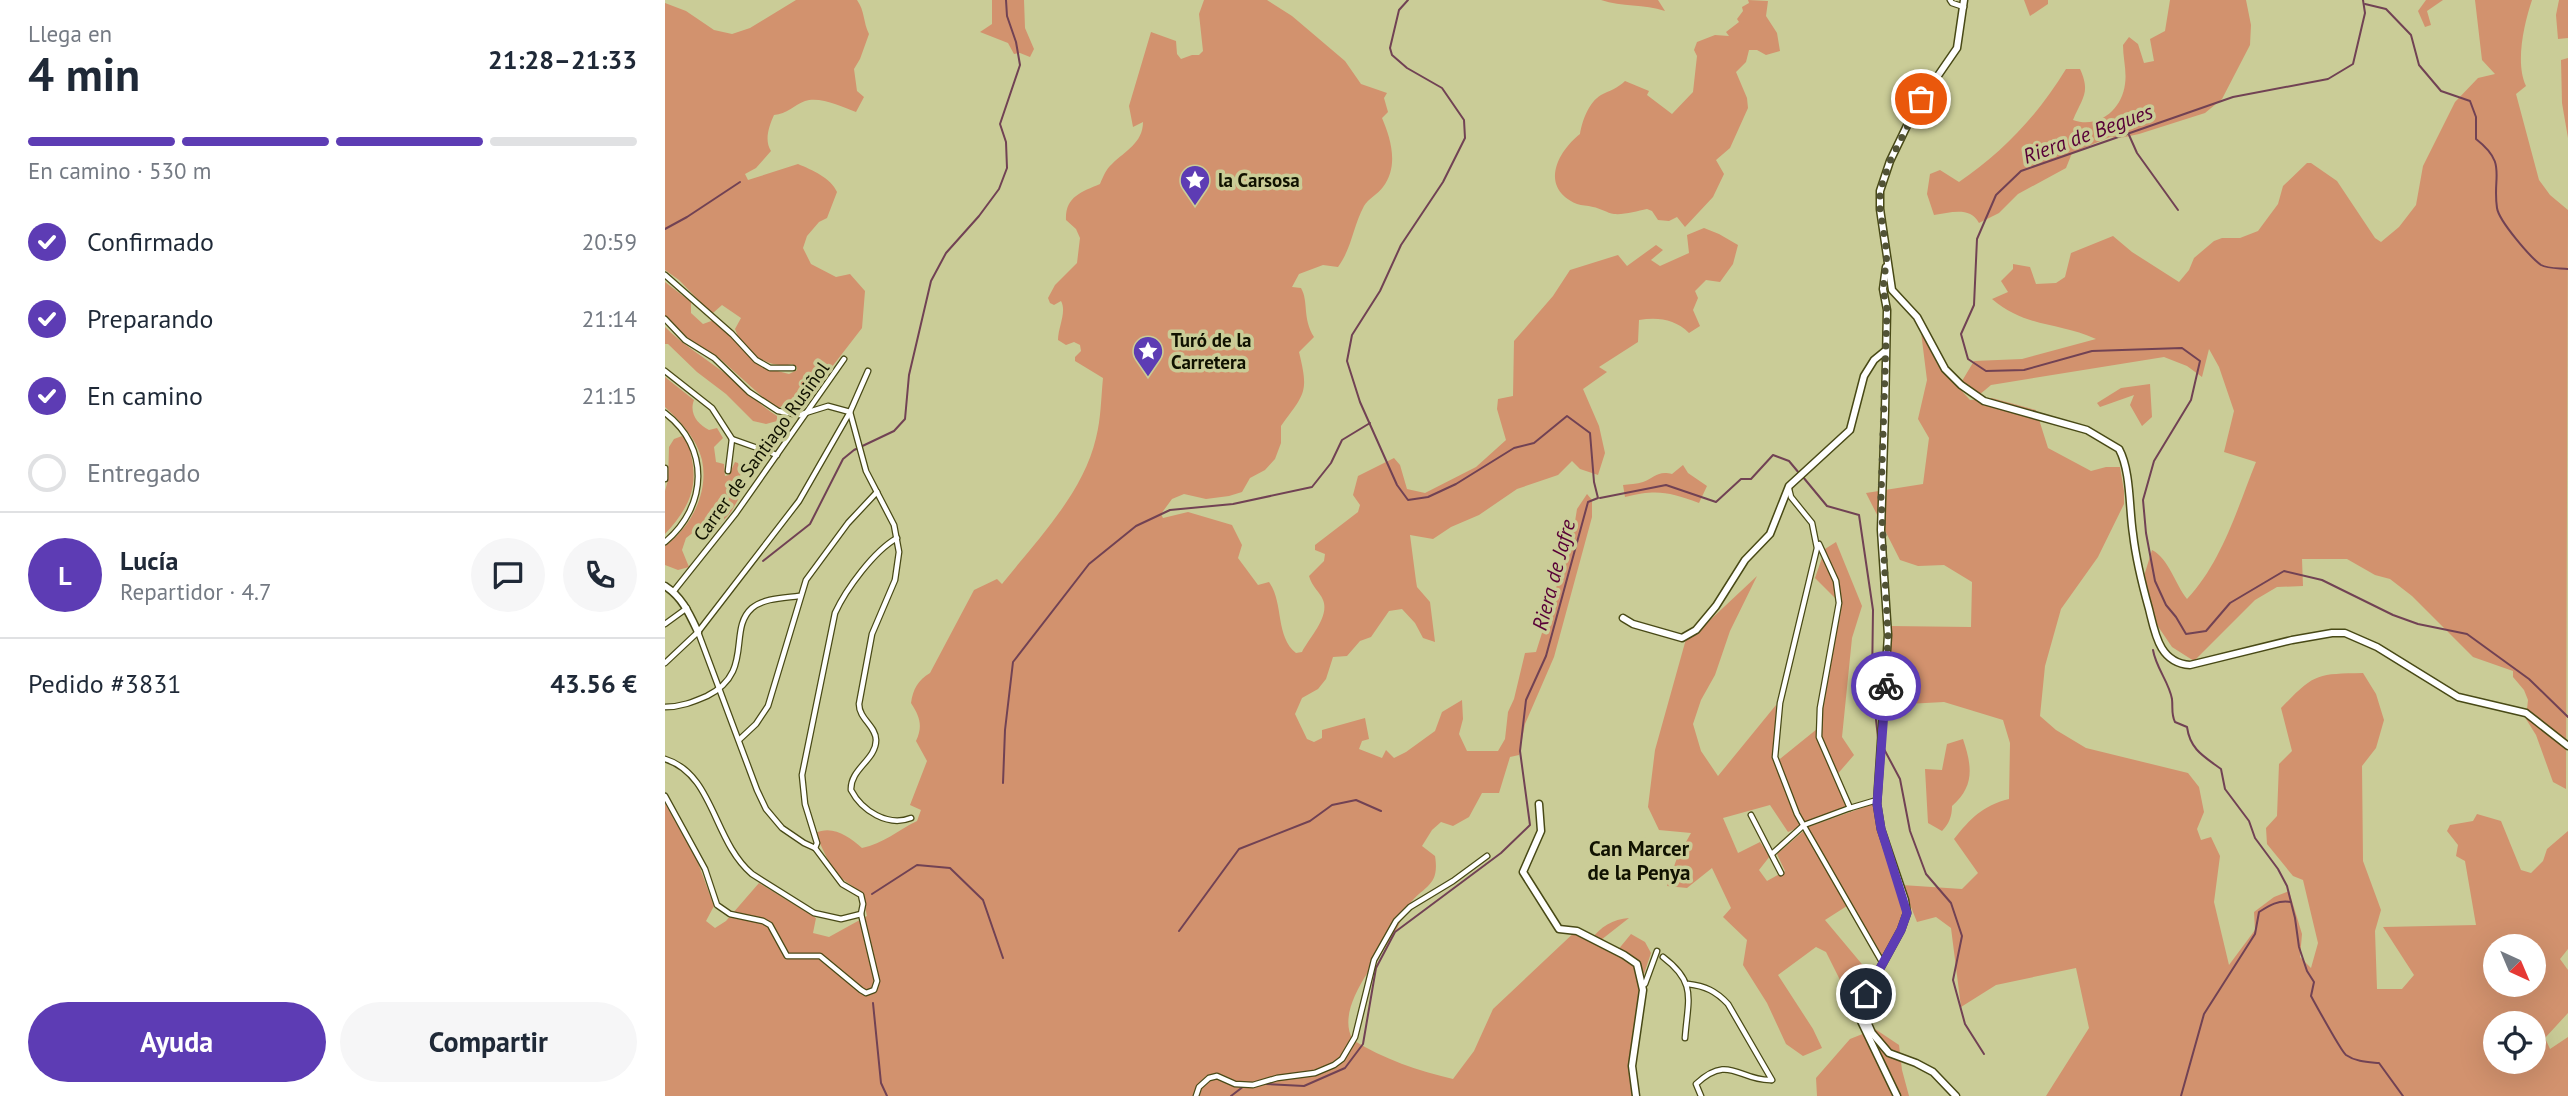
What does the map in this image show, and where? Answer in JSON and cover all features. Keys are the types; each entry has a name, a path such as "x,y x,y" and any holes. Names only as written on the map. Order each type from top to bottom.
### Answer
{"street":[{"path":"1951,0 1952,3 1964,3 1957,48 1921,99 1883,177 1879,199 1892,289 1909,306 1945,369 1961,385 1984,401 2087,430 2119,449 2126,467 2139,569 2158,642 2165,654 2178,663 2190,665 2291,640 2345,633 2377,647 2458,697 2526,713 2568,746"},
{"path":"1887,254 1883,289 1887,310 1881,530 1888,635 1877,800 1881,829 1907,913 1901,930 1866,994 1860,1019 1897,1096"},
{"path":"665,275 732,334 756,360 770,368 793,368"},
{"path":"665,319 685,340 714,358 755,396 784,414 799,415 828,406 850,412"},
{"path":"1623,618 1633,624 1682,638 1696,630 1716,606 1745,560 1770,534 1789,486 1850,430 1864,376 1874,360 1885,351"},
{"name":"Carrer de Santiago Rusiñol","path":"673,592 736,513 844,359"},
{"path":"665,371 712,408 732,439 777,454"},
{"path":"665,663 698,632 799,501 850,412 868,371"},
{"path":"665,412 678,424 691,443 697,461 699,486 686,518 665,541"},
{"path":"850,412 866,471 891,517 897,538 898,570 872,634 859,704 860,713 874,732 876,742 850,785 856,798 877,816 891,821 911,818"},
{"path":"728,471 732,439"},
{"path":"665,468 665,479"},
{"path":"1789,486 1791,497 1810,519 1836,581 1839,603 1820,708 1819,737 1850,808"},
{"path":"740,739 756,724 768,706 806,580 831,544 877,492"},
{"path":"815,848 817,843 802,789 803,775 835,613 858,576 897,538"},
{"path":"1817,540 1809,589 1780,703 1775,757 1792,803 1882,962"},
{"path":"665,586 687,608 698,632 757,790 767,809 787,833 815,848 842,884 861,895 861,914 877,986 871,992 861,989 820,956 787,956 781,949 773,928 767,922 735,916 720,908 705,869 665,796"},
{"path":"665,707 684,705 720,690 735,666 748,612 760,603 799,596"},
{"path":"665,624 687,608"},
{"path":"665,759 680,765 695,779 705,794 722,834 752,874 814,912 841,919 861,914"},
{"path":"1773,853 1804,825 1877,800"},
{"path":"1539,803 1541,831 1523,872 1559,929 1577,932 1637,964 1642,985 1632,1066 1636,1096"},
{"path":"1751,815 1781,873"},
{"path":"1196,1096 1199,1087 1209,1077 1217,1076 1235,1084 1253,1085 1277,1078 1315,1073 1342,1059 1355,1037 1374,960 1396,921 1410,907 1487,856"},
{"path":"1642,985 1645,984 1657,951"},
{"path":"1663,957 1677,967 1688,984 1685,1038"},
{"path":"1688,984 1703,986 1718,993 1728,1004 1772,1080 1764,1080 1732,1069 1720,1070 1705,1076 1696,1084 1702,1096"},
{"path":"1863,1007 1872,1033 1885,1050 1933,1072 1957,1096"}],"shaded area":[{"path":"796,0 857,0 869,34 854,69 857,91 864,97 856,112 831,103 811,100 774,115 768,138 771,151 756,168 745,174 748,180 798,164 821,175 830,183 837,192 827,218 819,222 807,236 803,248 811,264 836,277 850,274 865,291 862,328 811,394 806,397 797,396 779,408 767,401 718,357 689,339 665,316 665,282 691,302 691,313 703,324 714,320 753,361 766,368 789,374 797,370 792,364 766,362 750,352 735,329 741,318 722,305 713,313 710,312 679,280 665,270 665,3 686,11 714,30 732,34 750,28"},
{"path":"992,0 1024,0 1025,28 1034,49 1030,57 1014,54 1008,43 980,32 992,24"},
{"path":"1204,0 1267,0 1292,16 1345,61 1361,84 1387,93 1384,98 1388,112 1382,118 1392,152 1388,179 1364,206 1338,267 1323,265 1299,274 1292,287 1301,288 1308,323 1314,337 1299,352 1304,376 1303,392 1281,426 1281,443 1275,459 1265,470 1250,478 1242,492 1206,499 1184,494 1172,499 1161,514 1163,518 1188,512 1232,525 1242,545 1238,558 1258,585 1269,582 1274,590 1285,638 1296,653 1302,652 1324,613 1323,600 1309,576 1324,561 1325,554 1315,550 1315,545 1358,512 1360,505 1353,495 1358,476 1394,458 1400,465 1407,489 1425,493 1476,467 1506,440 1497,409 1498,399 1513,396 1514,341 1553,296 1570,270 1618,255 1627,266 1656,245 1663,250 1651,260 1660,266 1689,253 1687,235 1704,228 1738,245 1733,264 1720,282 1706,280 1695,291 1698,298 1693,310 1700,326 1689,333 1666,320 1639,320 1638,342 1599,367 1607,372 1583,389 1599,426 1605,453 1598,475 1580,469 1572,461 1558,475 1517,489 1479,515 1451,527 1433,539 1410,535 1417,587 1430,602 1435,642 1423,638 1415,623 1402,609 1389,611 1371,637 1360,641 1347,656 1333,657 1326,679 1318,689 1302,698 1295,714 1307,739 1314,742 1322,738 1322,730 1365,718 1369,739 1362,741 1359,749 1382,758 1386,750 1394,758 1435,731 1442,712 1462,700 1463,719 1459,734 1467,751 1498,751 1505,739 1508,712 1514,699 1525,653 1536,652 1573,534 1577,509 1587,494 1592,500 1592,517 1554,657 1525,724 1519,755 1510,757 1499,793 1482,793 1469,817 1453,826 1441,822 1422,846 1435,856 1433,880 1409,905 1394,934 1360,985 1349,1014 1349,1027 1353,1040 1389,1059 1453,1079 1474,1051 1493,1009 1579,928 1591,940 1607,924 1629,918 1601,940 1617,951 1631,934 1645,942 1651,953 1640,986 1639,1020 1634,1037 1636,1096 665,1096 665,803 697,860 714,906 706,921 715,928 726,921 759,883 816,918 813,933 829,937 867,916 862,893 834,873 815,833 834,831 862,848 884,840 917,821 921,810 910,805 927,761 916,741 920,726 911,703 915,689 930,673 974,590 997,579 1002,584 1057,516 1090,459 1098,431 1103,378 1075,361 1081,351 1080,345 1074,342 1066,345 1058,340 1063,305 1061,301 1054,305 1048,298 1055,285 1077,263 1080,238 1076,229 1066,220 1066,212 1075,196 1100,184 1108,168 1140,136 1143,122 1133,127 1129,106 1151,32 1176,41 1177,54 1181,59 1199,55 1203,51 1199,14"},
{"path":"1601,0 1658,0 1665,11 1617,4"},
{"path":"1748,0 1768,1 1766,16 1777,33 1780,51 1766,55 1757,50 1749,50 1746,62 1736,72 1747,98 1748,108 1730,148 1716,160 1724,174 1713,197 1685,227 1677,217 1669,221 1658,220 1652,211 1647,209 1614,214 1577,204 1566,197 1558,189 1556,170 1564,151 1580,134 1584,118 1593,102 1625,81 1649,91 1647,95 1672,114 1693,92 1697,56 1694,50 1697,42 1715,35 1729,36 1726,32 1739,22 1737,19 1743,11 1742,7 1749,3"},
{"path":"2024,0 2048,0 2048,4 2030,16"},
{"path":"2170,0 2246,0 2251,25 2250,45 2222,99 2205,113 2139,134 2110,137 2072,153 2066,168 2018,194 1999,213 1979,223 1965,212 1934,215 1927,194 1930,174 1940,170 1959,182 1975,170 2019,132 2066,69 2080,69 2085,84 2084,95 2073,120 2091,122 2114,109 2125,84 2123,45 2129,37 2138,44 2144,63 2154,61 2150,39 2165,31"},
{"path":"2426,0 2443,0 2427,11 2431,25 2425,27 2418,11"},
{"path":"2475,0 2532,0 2521,55 2526,86 2516,94 2539,180 2550,195 2568,210 2566,789 2553,782 2536,735 2526,719 2528,700 2524,690 2513,677 2513,671 2473,657 2412,596 2390,579 2375,575 2347,559 2302,559 2303,586 2277,587 2255,600 2194,661 2172,647 2155,622 2144,576 2152,550 2163,559 2187,599 2210,569 2219,552 2256,462 2224,452 2234,411 2219,367 2209,349 2202,377 2187,366 2164,357 1991,385 1979,395 1962,381 1974,361 2022,359 2096,339 2017,315 1992,299 2008,292 2001,281 2013,269 2013,264 2030,267 2036,284 2056,283 2065,277 2071,253 2113,236 2132,252 2179,282 2189,270 2194,258 2214,241 2240,238 2258,231 2278,204 2283,186 2307,163 2337,181 2375,238 2381,242 2399,227 2416,205 2423,166 2455,102 2478,78 2495,74 2482,60"},
{"path":"2559,0 2568,0 2568,38 2558,39 2556,15"},
{"path":"2568,58 2568,138 2562,103 2561,60"},
{"path":"665,327 777,416 777,421 766,424 753,421 726,394 665,344"},
{"path":"1921,332 1938,365 1970,400 1992,398 2036,410 2048,448 2091,471 2120,467 2124,504 2098,557 2061,609 2045,666 2040,716 2056,730 2086,748 2188,773 2199,787 2204,812 2197,829 2201,840 2211,837 2220,856 2214,902 2229,965 2255,930 2254,912 2274,897 2289,891 2302,934 2300,957 2311,968 2318,943 2303,880 2293,876 2267,844 2266,828 2277,816 2279,764 2292,751 2281,708 2317,678 2325,675 2363,673 2376,694 2384,720 2376,748 2362,766 2363,861 2381,910 2375,931 2377,989 2402,989 2414,975 2383,927 2476,925 2465,861 2456,856 2458,845 2447,831 2450,825 2473,821 2477,814 2501,821 2521,870 2531,873 2543,861 2547,849 2568,831 2568,949 2560,959 2568,970 2568,1013 2546,1037 2546,1011 2483,1011 2483,1074 2546,1074 2546,1040 2550,1049 2568,1037 2568,1096 2046,1096 2089,1028 2076,968 1996,985 1961,1007 1951,928 1936,917 1917,922 1902,885 1962,889 1978,873 1954,839 1978,814 1991,805 2009,799 2010,743 2003,720 1944,702 1888,705 1889,626 1971,627 1972,582 1944,565 1918,566 1900,560 1866,493 1923,484 1929,438 1918,419 1927,380"},
{"path":"665,377 694,400 693,414 701,425 709,430 717,428 723,438 714,447 716,462 724,464 725,476 729,475 735,462 738,463 741,474 736,484 739,498 731,512 712,533 706,533 699,528 686,538 682,550 689,567 678,570 665,565 665,546 683,529 696,508 703,485 703,472 700,452 692,438 665,407"},
{"path":"2150,384 2152,417 2142,426 2130,405 2134,395 2100,407 2097,403 2121,388"},
{"path":"682,436 690,449 694,478 690,498 665,534 669,447 674,439"},
{"path":"1683,465 1688,473 1707,486 1699,503 1663,493 1625,497 1623,485 1643,482 1660,474 1672,474"},
{"path":"1836,542 1862,606 1852,638 1842,737 1854,755 1835,777 1848,806 1788,832 1770,805 1723,818 1738,853 1760,842 1770,856 1759,870 1767,881 1785,871 1777,854 1808,827 1873,804 1881,844 1907,914 1881,958 1850,904 1825,920 1871,975 1856,1012 1826,952 1816,947 1778,975 1813,1029 1822,1048 1803,1056 1786,1044 1767,1003 1743,965 1747,940 1723,917 1731,908 1712,868 1687,888 1667,886 1677,858 1691,833 1659,830 1648,807 1655,750 1686,639 1757,576 1730,631 1715,675 1701,700 1693,724 1701,751 1718,776 1776,705 1775,763 1817,729 1841,604 1815,578 1825,549"},
{"path":"1963,739 1970,767 1968,783 1965,791 1952,806 1950,820 1942,831 1928,823 1925,769 1942,770 1947,744"},
{"path":"1875,1029 1899,1045 1909,1096 1817,1096 1816,1078 1850,1039"}],"waterway":[{"path":"763,561 810,524 843,459 854,450 894,431 905,419 909,375 931,281 946,253 999,189 1007,168 1006,142 1000,124 1020,65 1007,16 1006,0"},
{"name":"Riera de Jafre","path":"1266,1084 1304,1086 1345,1068 1363,1044 1376,968 1395,932 1501,853 1530,825 1520,751 1526,700 1546,656 1588,502 1598,498 1590,433 1567,416 1534,443 1514,448 1456,484 1428,497 1408,500 1397,485 1360,402 1347,361 1352,335 1380,291 1401,245 1443,182 1465,138 1464,120 1442,88 1407,68 1392,55 1390,48 1399,10 1408,0"},
{"name":"Riera de Begues","path":"2363,0 2365,13 2353,64 2328,79 2233,97 2021,171 1996,195 1977,239 1974,305 1961,334 1968,359 1986,371 2024,370 2092,351 2182,348 2200,361 2191,400 2154,461 2143,500 2155,581 2166,605 2186,634 2206,631 2230,603 2284,571 2322,580 2393,615 2418,624 2467,634 2529,679 2568,717"},
{"path":"2365,4 2386,9 2411,35 2419,65 2441,91 2470,101 2476,117 2476,139 2492,156 2497,170 2497,208 2503,221 2541,265 2568,269"},
{"path":"2129,135 2137,153 2178,210"},
{"path":"665,229 740,182"},
{"path":"1003,783 1005,730 1013,662 1089,564 1136,526 1170,510 1233,504 1312,487 1331,463 1342,440 1370,423"},
{"path":"1600,498 1666,485 1716,502 1741,479 1751,479 1773,455 1789,461 1799,473"},
{"path":"1803,477 1827,506 1859,515 1873,610 1872,683 1878,738"},
{"path":"2153,650 2172,699 2175,722 2187,727 2194,747 2221,769 2225,789 2249,821 2255,838 2287,886 2299,947 2307,971 2314,982 2311,996 2323,1018 2346,1055 2379,1063 2403,1096"},
{"path":"1884,749 1900,779 1910,831 1926,874 1951,903 1962,936 1953,980 1965,1024 1984,1054"},
{"path":"1179,931 1239,849 1310,821 1332,805 1356,800 1381,811"},
{"path":"872,894 917,865 950,868 983,900 1003,958"},
{"path":"2181,1096 2204,1014 2255,934 2259,912 2274,904 2291,902"},
{"path":"873,1003 881,1083 887,1096"},
{"name":"Riera de Jafre","path":"1231,1096 1244,1086"}],"way so far":[{"path":"1886,686 1888,635 1881,497 1887,310 1883,289 1887,254 1880,191 1890,161 1921,99"}],"place":[{"name":"la Carsosa","path":"1195,207"},
{"name":"Turó de la Carretera","path":"1148,378"}],"district":[{"name":"Can Marcer de la Penya","path":"1639,861"}],"route":[{"path":"1866,994 1901,930 1907,913 1881,829 1877,804 1886,686"}]}
